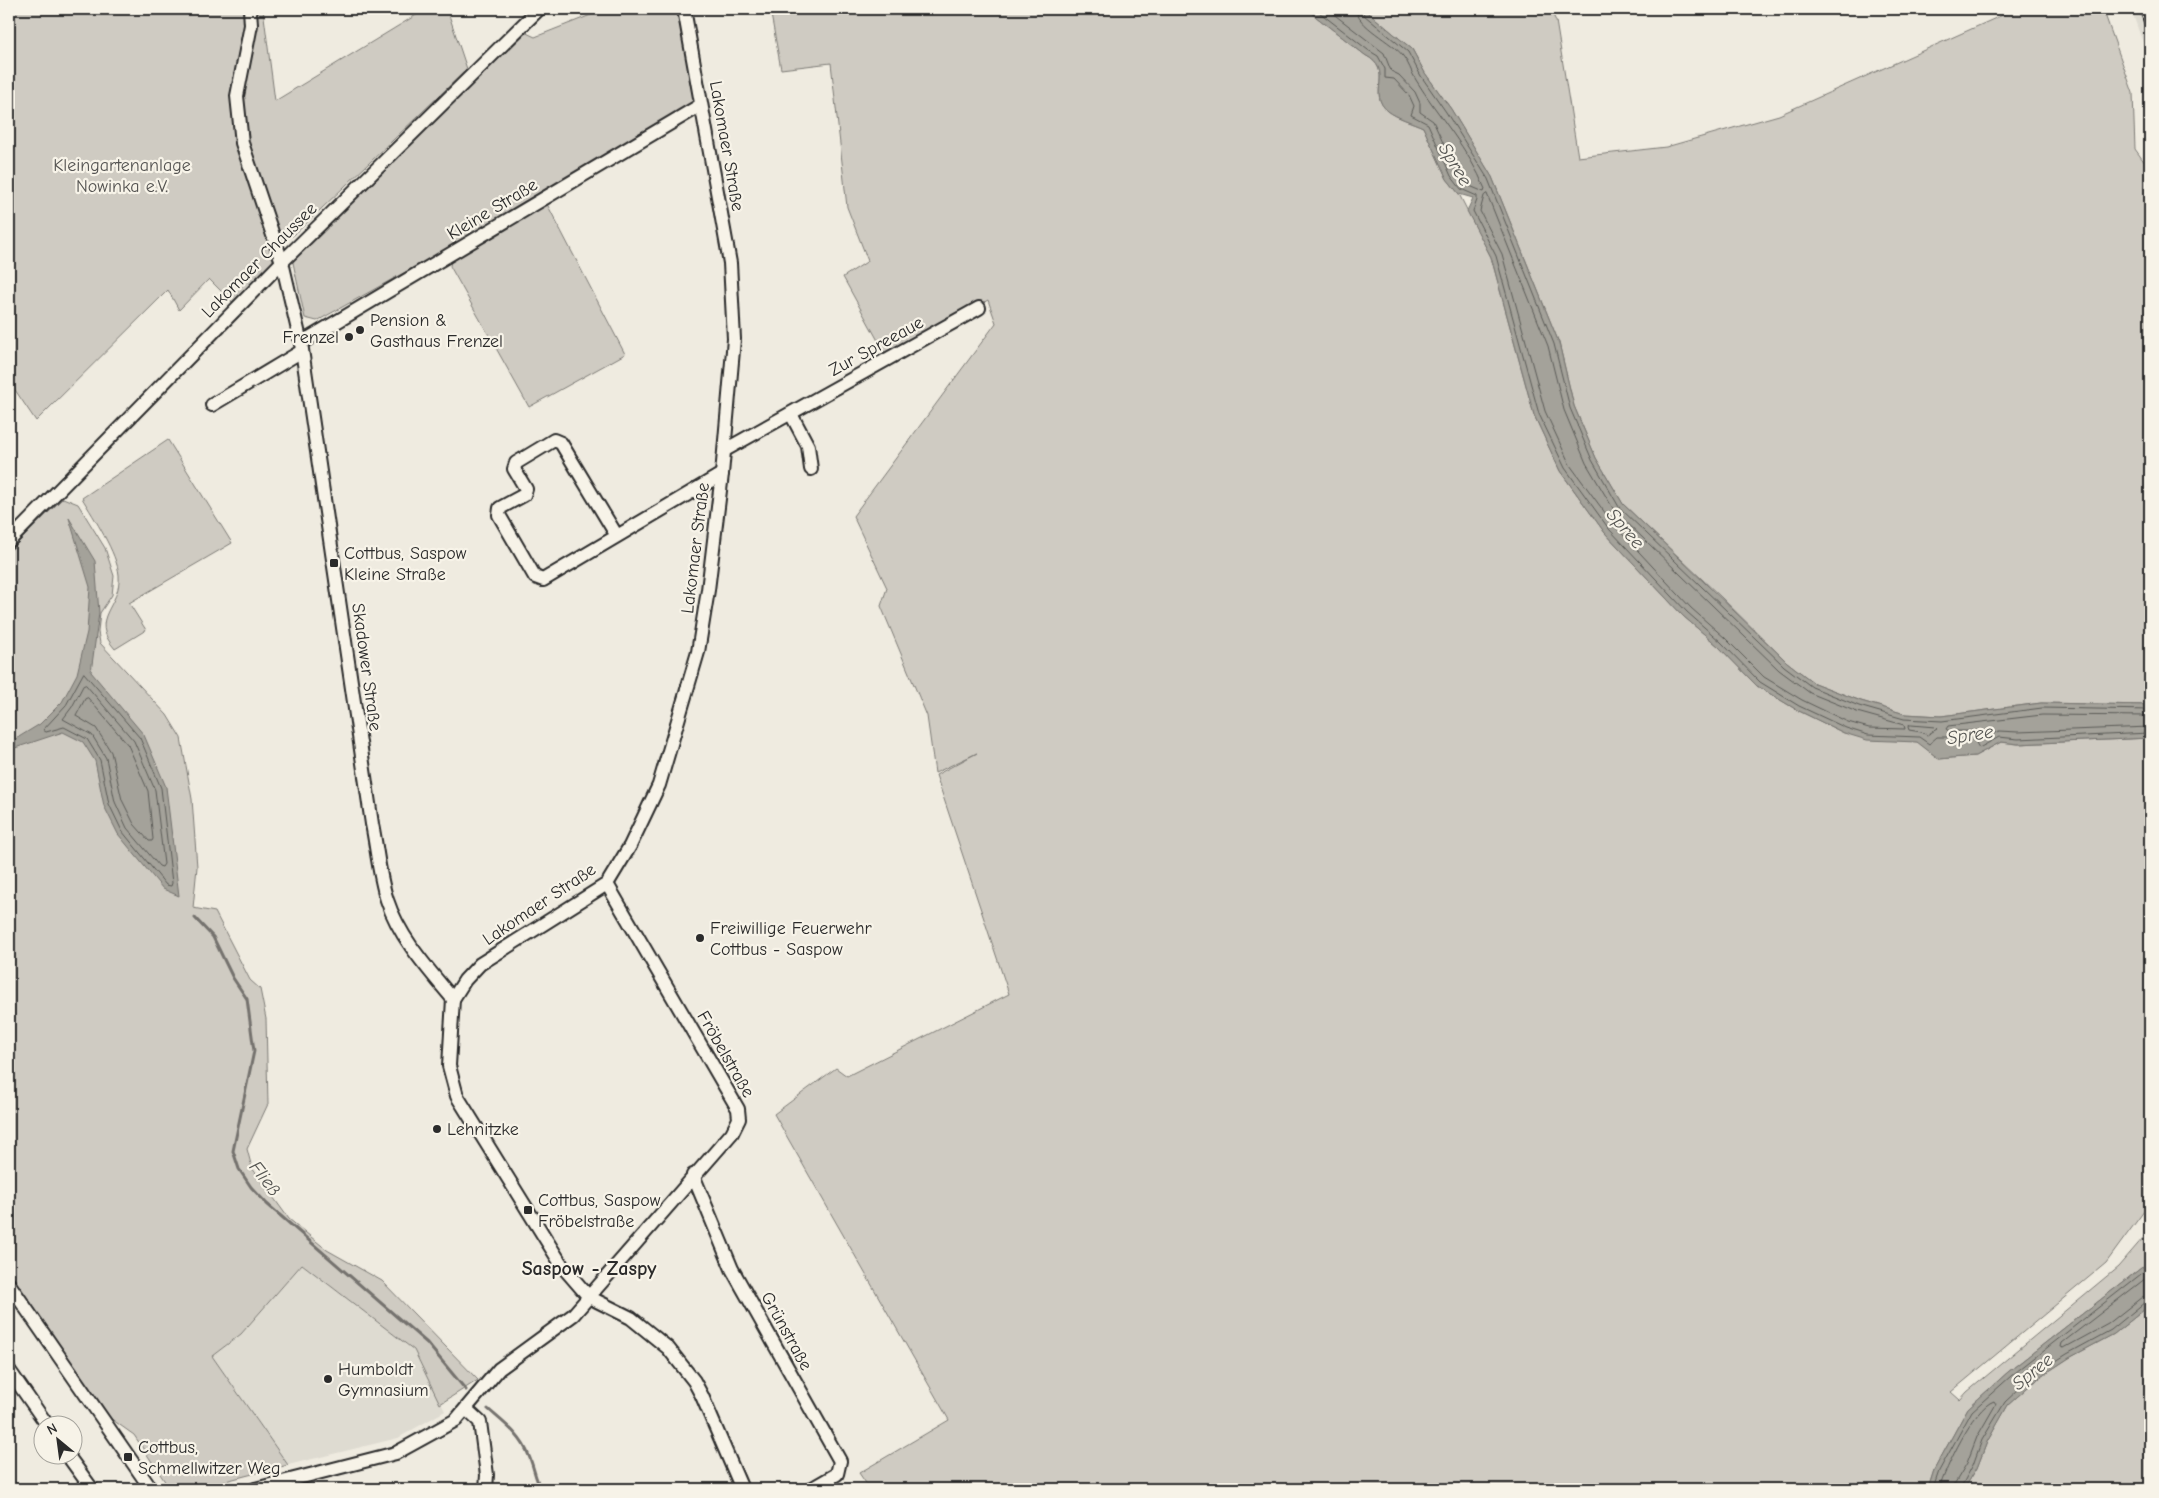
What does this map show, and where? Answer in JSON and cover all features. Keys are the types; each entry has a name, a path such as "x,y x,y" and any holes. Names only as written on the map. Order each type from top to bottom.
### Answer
{"street":[{"name":"Skadower Straße","path":"250,9 251,25 237,96 242,144 282,262 302,347 371,814 386,898 393,917 418,956 453,999"},
{"name":"Lakomaer Chaussee","path":"9,541 282,262 539,9"},
{"name":"Lakomaer Straße","path":"453,999 480,964 607,884 630,846 659,785 698,652 708,590 725,450 734,339 730,263 684,9"},
{"name":"Kleine Straße","path":"212,404 302,347 702,105"},
{"name":"Zur Spreeaue","path":"725,450 979,308"},
{"path":"790,414 808,446 811,469"},
{"path":"616,536 561,443 554,440 516,463 514,469 526,488 524,495 500,508 499,515 535,576 543,580 722,474"},
{"name":"Fröbelstraße","path":"255,1489 396,1453 456,1420 499,1369 573,1315 693,1175 732,1133 740,1119 738,1109 607,884"},
{"path":"453,999 449,1066 457,1096 563,1267 589,1297 630,1318 668,1348 678,1361 702,1396 742,1489"},
{"name":"Grünstraße","path":"693,1175 732,1268 840,1461 837,1474 811,1489"},
{"path":"9,1284 151,1489"},
{"path":"9,1370 41,1416"},
{"path":"466,1410 480,1422 487,1475 486,1489"},
{"path":"75,1466 92,1489"}],"shaded area":[{"path":"2131,9 2150,9 2150,63"},
{"name":"Humboldt Gymnasium","path":"302,1264 414,1350 445,1411 398,1438 288,1465 212,1356 241,1334"}],"green space":[{"name":"Kleingartenanlage Nowinka e.V.","path":"9,9 263,9 275,101 426,9 447,9 467,69 294,235 288,238 281,237 277,232 266,238 274,263 232,302 209,279 179,310 168,290 36,421 9,381"},
{"path":"606,9 679,9 699,114 547,204 625,354 529,407 450,266 454,245 317,321 305,318 292,258 522,31 535,37"},
{"path":"770,9 1306,9 1374,61 1379,68 1380,75 1379,97 1388,111 1423,127 1447,179 1459,194 1491,257 1534,415 1560,471 1605,533 1683,616 1718,646 1757,686 1797,710 1844,733 1918,742 1939,759 1975,756 2001,742 2018,744 2150,738 2150,1203 2106,1263 1951,1392 1960,1400 1967,1392 2118,1267 2150,1230 2150,1261 2008,1372 1968,1408 1934,1470 1928,1489 870,1489 859,1473 949,1420 774,1114 836,1068 847,1076 1009,994 936,775 977,753 935,773 927,716 881,606 887,588 853,516 996,323 988,300 887,357 843,277 868,261 847,207 831,63 781,69"},
{"path":"1364,9 1550,9 1556,21 1578,157 1666,147 1779,115 2016,9 2103,9 2133,93 2135,149 2150,170 2150,705 2041,703 1941,716 1905,714 1861,701 1814,683 1787,662 1623,504 1596,458 1574,406 1559,343 1492,177 1451,109 1425,73 1412,49"},
{"path":"168,440 232,543 129,603 146,630 115,649 107,638 104,628 105,620 119,586 119,575 114,556 82,498"},
{"path":"63,498 78,504 105,548 114,576 112,595 100,613 98,632 100,643 167,715 181,738 192,799 197,867 193,908 215,912 250,980 260,989 266,1019 268,1104 247,1149 252,1168 289,1219 327,1250 382,1281 478,1380 440,1404 414,1350 302,1264 241,1334 212,1356 288,1465 194,1489 170,1489 134,1435 110,1418 9,1271 9,552"},
{"path":"2150,1305 2150,1489 1964,1489 1977,1468 1987,1442 2008,1405 2037,1379 2069,1358 2114,1334"}],"water":[{"name":"Spree","path":"1306,9 1364,9 1412,49 1425,73 1451,109 1492,177 1559,343 1574,406 1596,458 1623,504 1787,662 1814,683 1861,701 1905,714 1941,716 2041,703 2150,705 2150,738 2018,744 2001,742 1975,756 1939,759 1917,742 1867,740 1844,733 1797,710 1757,686 1718,646 1683,616 1605,533 1560,471 1534,415 1491,257 1467,211 1473,198 1459,194 1447,179 1423,127 1396,116 1382,104 1379,97 1379,68 1374,61"},
{"path":"69,518 95,561 99,613 91,672 144,735 166,787 179,896 163,889 118,834 104,806 95,761 83,742 63,732 9,750 9,743 40,724 62,702 77,674 87,632 90,587"},
{"name":"Spree","path":"2150,1261 2150,1305 2114,1334 2069,1358 2037,1379 2008,1405 1987,1442 1977,1468 1964,1489 1928,1489 1934,1470 1968,1408 2008,1372"}],"waterway":[{"name":"Fließ","path":"195,918 213,937 233,978 247,999 254,1051 233,1151 239,1169 251,1187 267,1204 427,1343 466,1390"},
{"name":"Fließ","path":"488,1409 512,1430 522,1442 541,1489"}],"railway":[{"path":"2141,9 2150,35"}],"place":[{"name":"Pension & Gasthaus Frenzel","path":"360,330"},
{"name":"Frenzel","path":"349,337"},
{"name":"Cottbus, Saspow Kleine Straße","path":"334,563"},
{"name":"Freiwillige Feuerwehr Cottbus - Saspow","path":"700,938"},
{"name":"Lehnitzke","path":"437,1129"},
{"name":"Cottbus, Saspow Fröbelstraße","path":"528,1210"},
{"name":"Humboldt Gymnasium","path":"328,1379"},
{"name":"Cottbus, Schmellwitzer Weg","path":"128,1457"}],"district":[{"name":"Saspow - Zaspy","path":"589,1268"}]}
